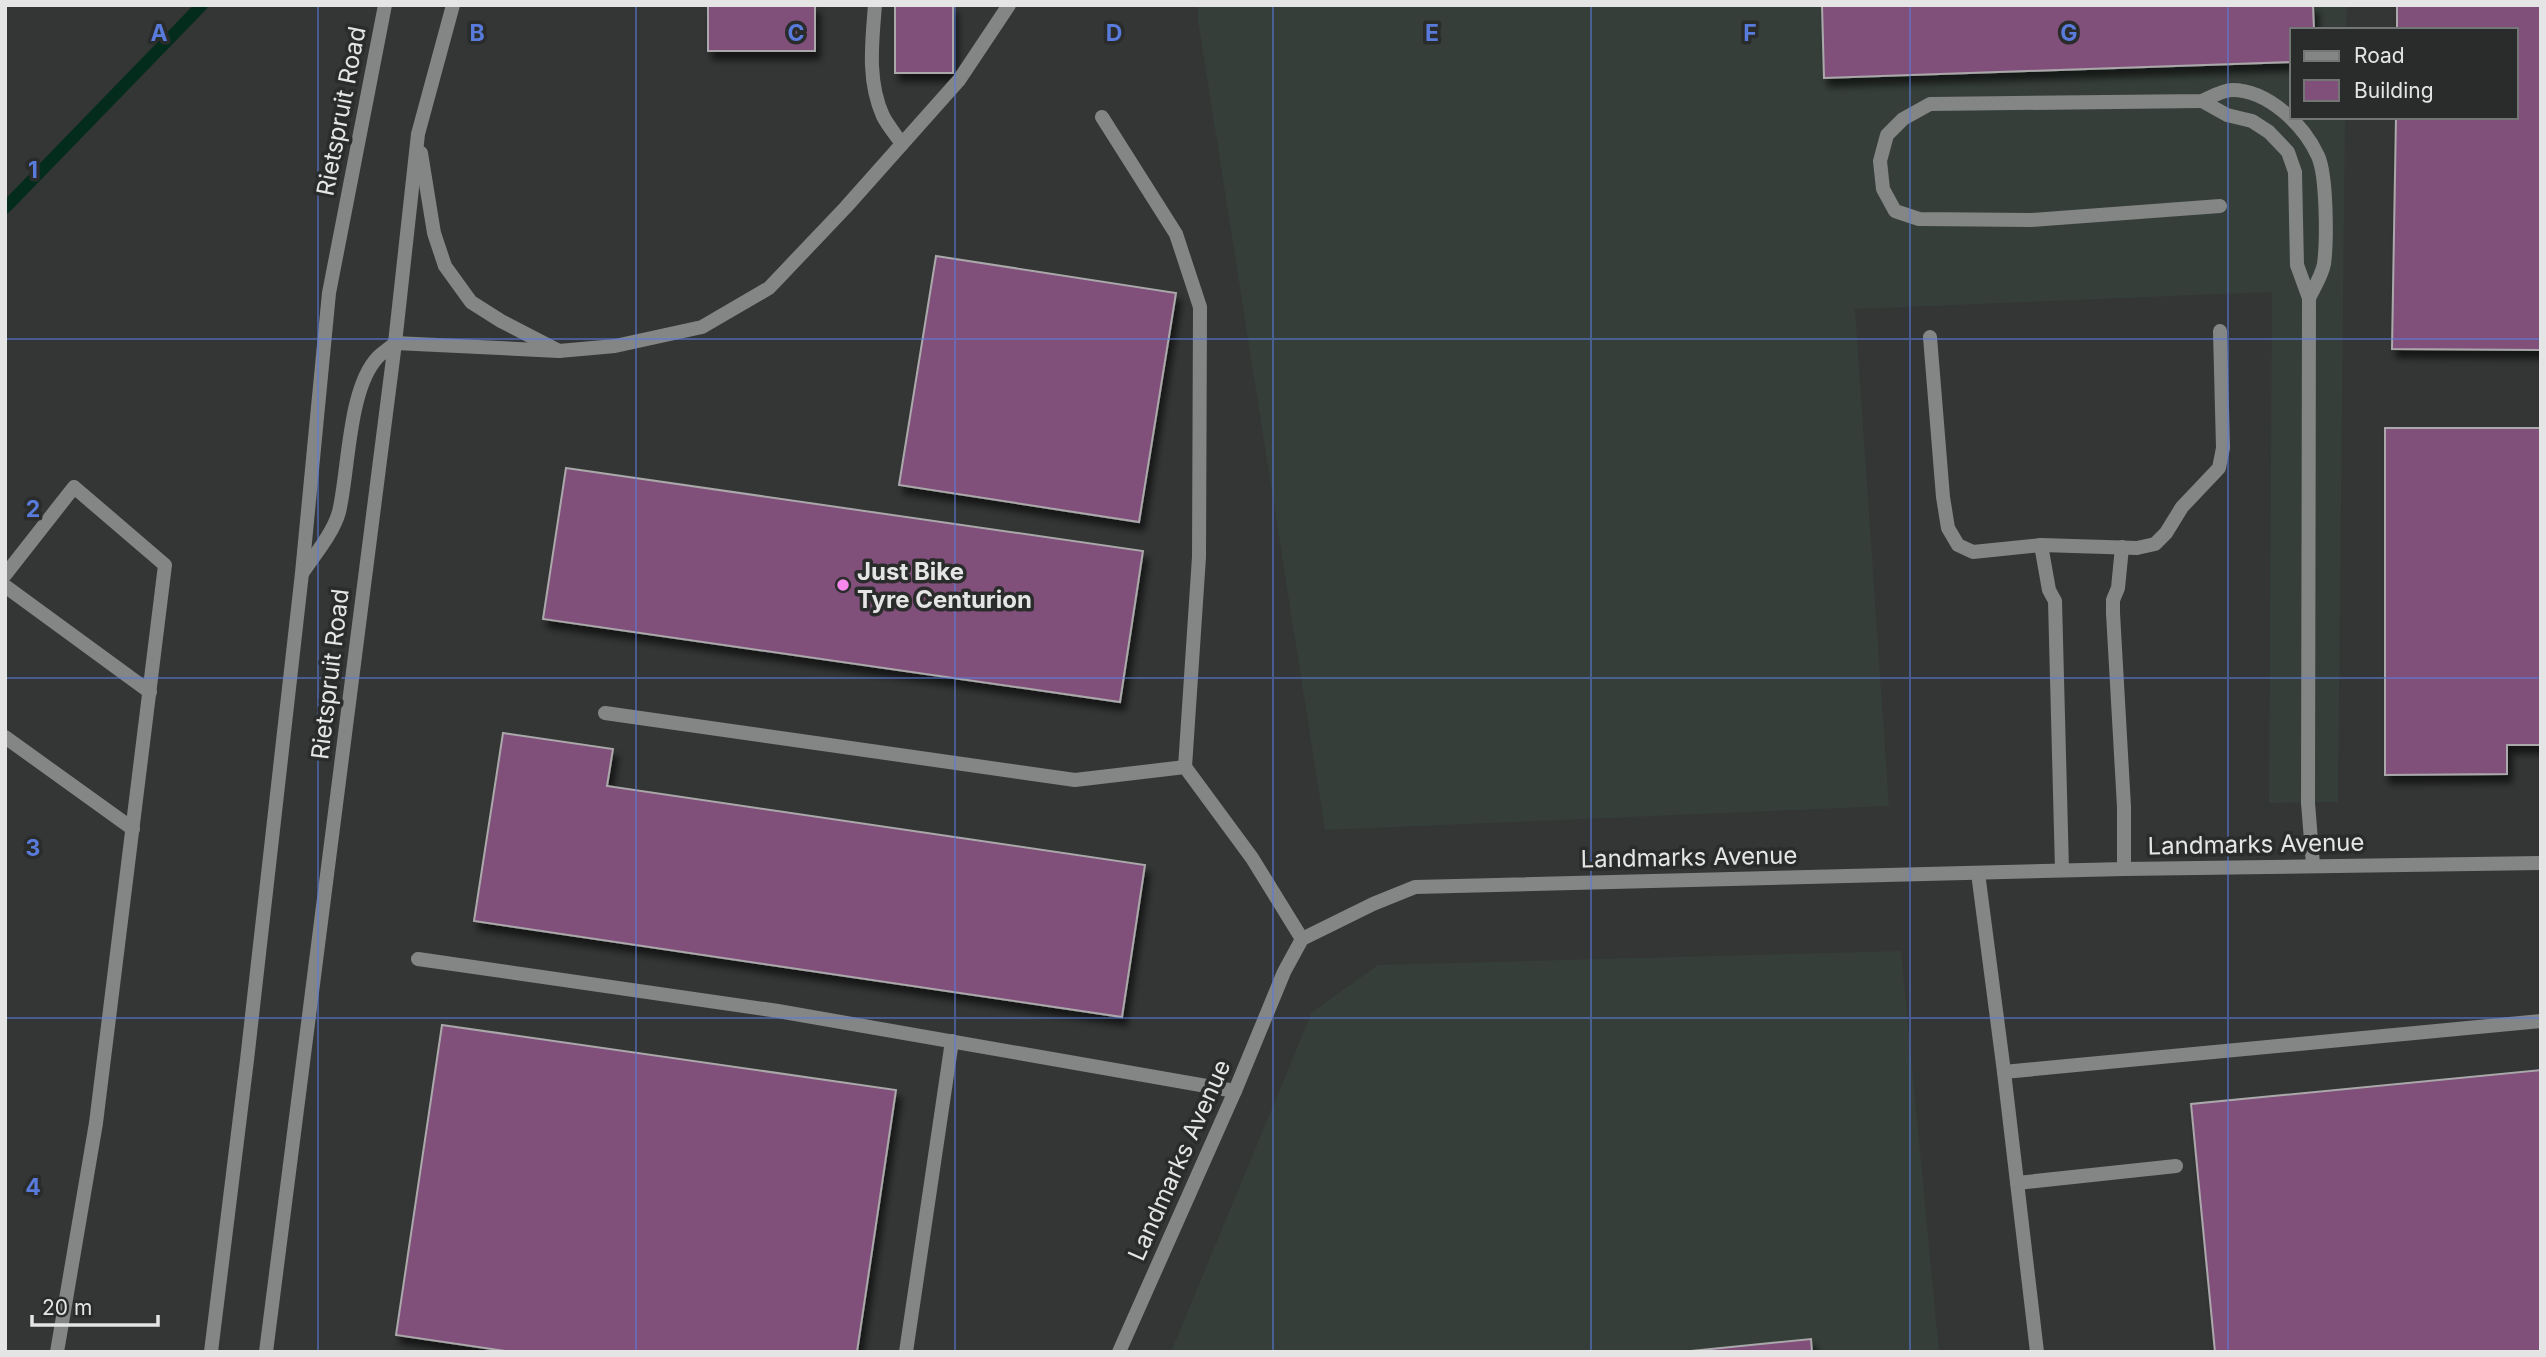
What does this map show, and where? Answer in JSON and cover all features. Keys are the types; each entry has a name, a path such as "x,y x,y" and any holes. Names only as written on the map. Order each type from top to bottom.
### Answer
{"street":[{"name":"Rietspruit Road","path":"211,1352 302,573 329,293 385,5"},
{"name":"Rietspruit Road","path":"266,1352 395,343 418,134 453,5"},
{"path":"875,5 871,57 875,89 883,116 902,144"},
{"path":"302,573 329,534 338,514 355,407 369,372 377,358 395,343 559,351 615,346 702,327 769,288 959,80 1009,5"},
{"path":"2220,206 2031,220 1919,219 1895,211 1883,189 1880,161 1886,135 1903,119 1930,104 2202,101 2230,89 2255,93 2285,114 2300,129 2318,157 2325,217 2324,265 2309,298"},
{"path":"2202,101 2227,116 2252,121 2269,132 2288,152 2295,172 2297,265 2309,298 2308,803 2313,865"},
{"path":"1102,117 1176,234 1200,307 1199,557 1185,767 1252,859 1302,939"},
{"path":"418,134 434,233 445,266 471,303 559,351"},
{"path":"1930,337 1948,528 1958,545 1973,552 2041,545 2137,548 2155,544 2166,533 2182,507 2219,468 2222,448 2220,331"},
{"path":"5,575 74,487 165,565 96,1123 57,1352"},
{"path":"2041,545 2049,590 2055,601 2062,870"},
{"path":"2122,547 2113,613 2124,869"},
{"path":"5,586 150,692"},
{"path":"606,713 1075,780 1185,767"},
{"path":"5,737 133,829"},
{"name":"Landmarks Avenue","path":"1119,1352 1236,1091 1284,972 1302,939 1373,904 1415,887 2062,870 2541,863"},
{"path":"1978,873 2036,1352"},
{"path":"418,960 764,1009 1236,1091"},
{"path":"2004,1072 2541,1021"},
{"path":"906,1352 952,1041"},
{"path":"2017,1182 2176,1166"}],"shaded area":[{"path":"1198,5 2347,5 2346,28 2290,28 2290,119 2345,119 2338,802 2269,803 2272,292 1855,309 1889,806 1325,830 1198,20"},
{"path":"1901,951 1939,1352 1171,1352 1312,1012 1378,965"}],"building":[{"path":"708,5 815,5 815,51 708,51"},
{"path":"895,5 953,5 953,73 895,73"},
{"path":"1822,5 2313,5 2314,28 2290,28 2290,62 1824,78"},
{"path":"2397,5 2541,5 2541,350 2392,349 2396,119 2518,119 2518,28 2397,28"},
{"path":"936,256 1176,293 1139,522 899,485"},
{"path":"2385,428 2541,428 2541,745 2507,745 2507,774 2385,775"},
{"name":"Just Bike Tyre Centurion","path":"566,468 1143,551 1120,702 543,619"},
{"path":"503,733 613,749 607,786 1145,865 1122,1017 474,921"},
{"path":"442,1025 896,1090 857,1352 512,1352 396,1335"},
{"path":"2541,1070 2541,1352 2215,1352 2191,1104"},
{"path":"1811,1339 1812,1352 1681,1352"}],"waterway":[{"path":"5,208 202,5"}],"place":[{"name":"Just Bike Tyre Centurion","path":"843,585"}]}
